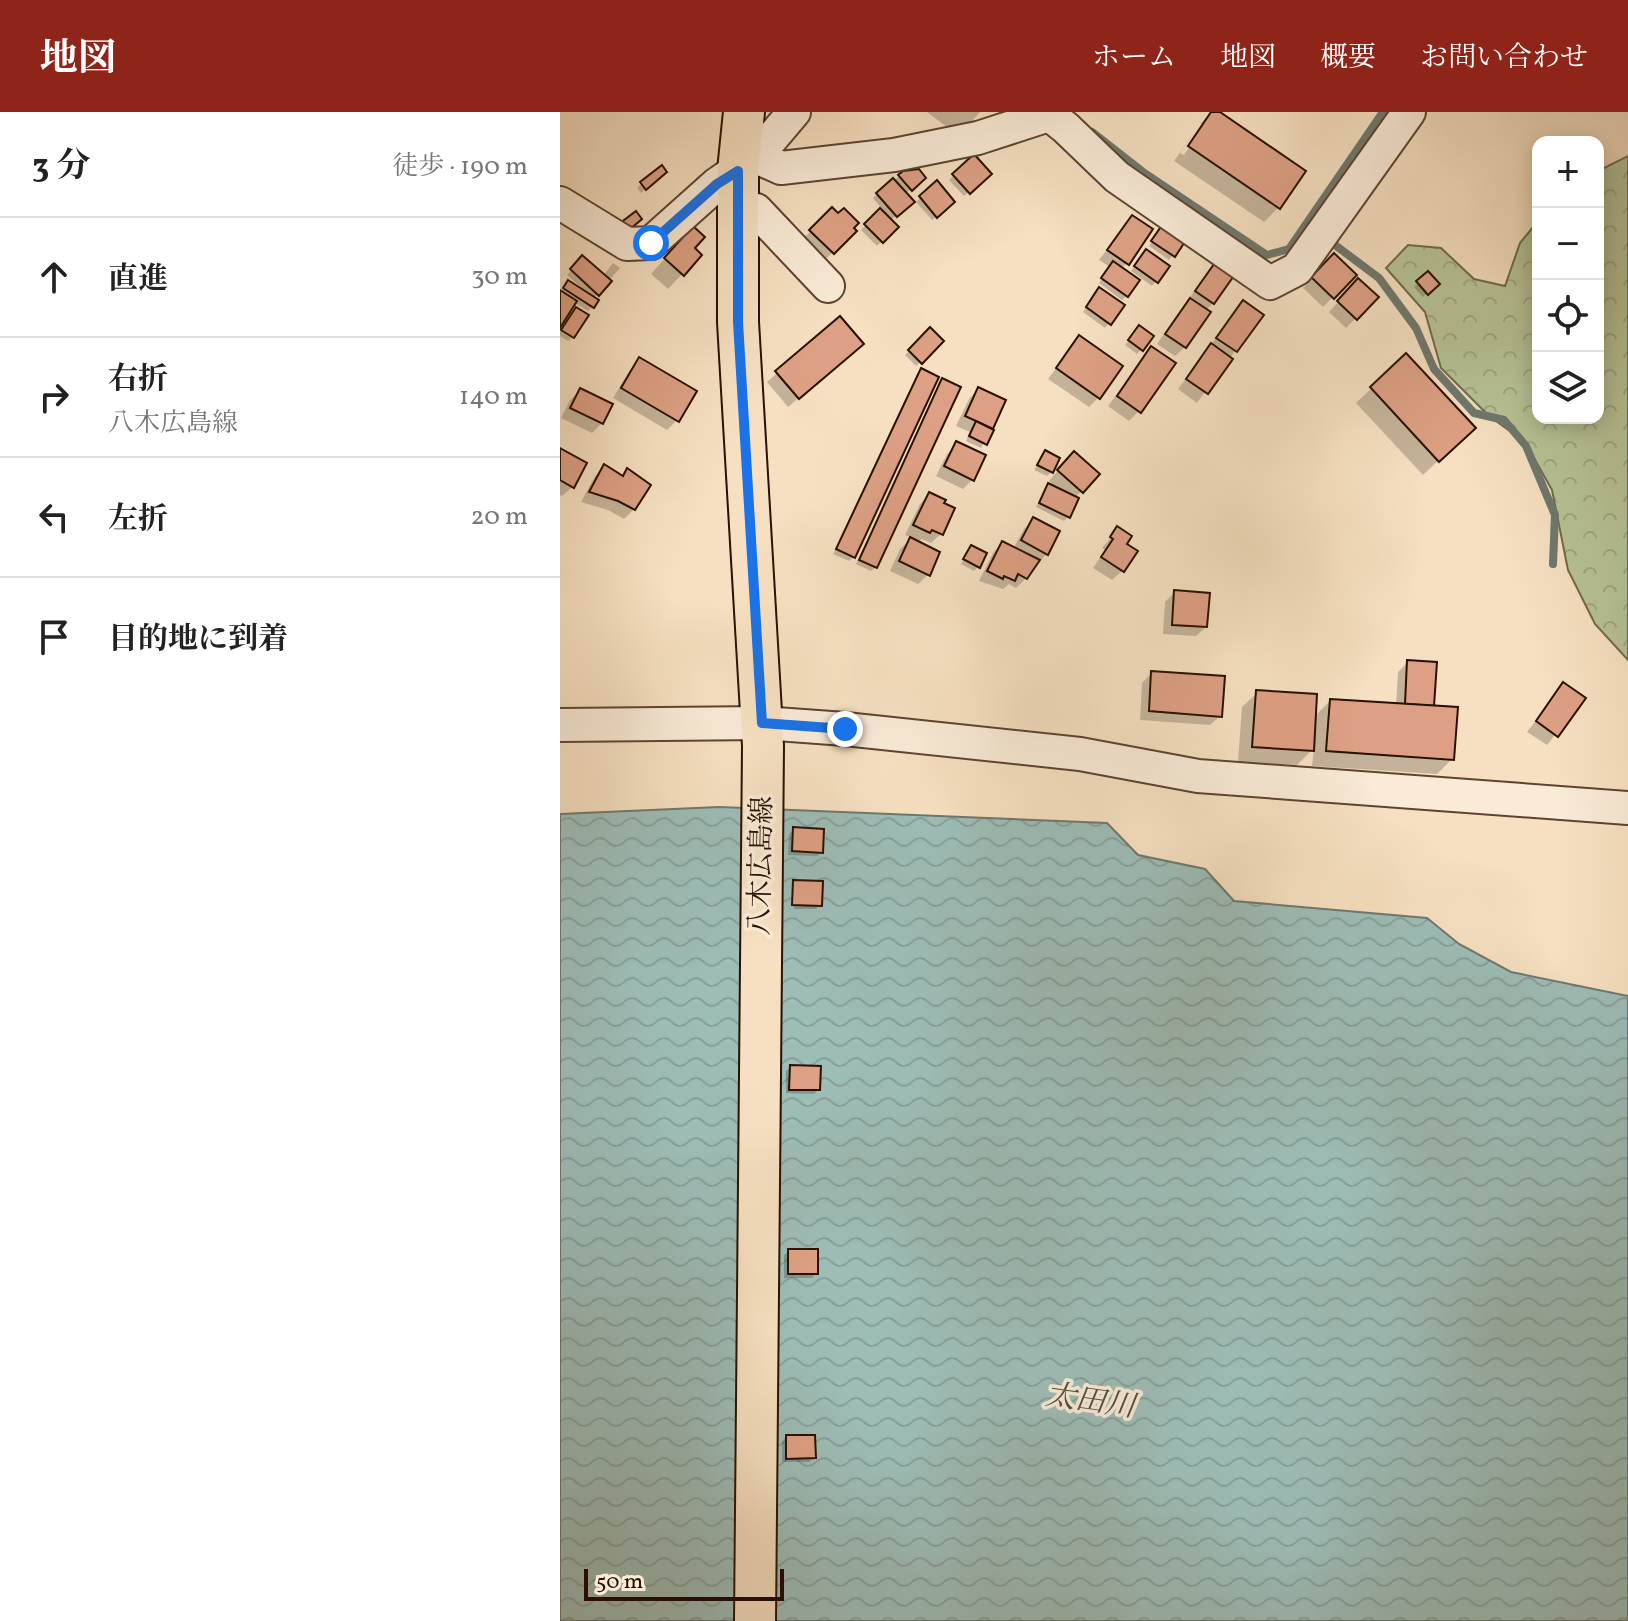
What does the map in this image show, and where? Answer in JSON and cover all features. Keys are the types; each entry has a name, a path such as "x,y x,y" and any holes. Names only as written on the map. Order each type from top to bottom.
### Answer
{"main road":[{"name":"八木広島線","path":"744,112 738,322 763,771 755,1621"}],"street":[{"path":"744,177 794,112"},
{"path":"560,203 627,244 651,243 717,184 781,168 894,155 978,138 1047,113 1117,177 1270,283 1297,269 1409,112"},
{"path":"744,177 756,210 828,286"},
{"path":"560,725 762,723 845,729 1080,754 1198,776 1628,808"}],"green space":[{"path":"1628,156 1628,660 1595,624 1568,570 1552,490 1525,442 1489,416 1441,368 1425,312 1386,268 1408,245 1441,248 1474,279 1505,286 1520,243 1532,228 1532,424 1604,424 1604,168"}],"water":[{"name":"太田川","path":"719,807 1107,823 1138,855 1205,869 1234,901 1427,918 1459,944 1511,972 1628,996 1628,1621 560,1621 560,814"}],"building":[{"path":"1211,112 1220,112 1306,171 1280,209 1188,146"},
{"path":"974,154 992,174 970,194 952,174"},
{"path":"662,165 667,172 646,190 640,182"},
{"path":"919,169 926,178 912,191 898,175 903,171"},
{"path":"893,178 915,202 897,217 876,193"},
{"path":"937,180 955,202 937,218 919,196"},
{"path":"832,207 838,213 844,208 859,223 854,228 857,231 834,254 809,230"},
{"path":"880,208 899,227 883,243 864,224"},
{"path":"636,211 642,219 629,230 619,224"},
{"path":"1132,215 1153,229 1129,265 1107,250"},
{"path":"1165,221 1188,237 1175,257 1151,241"},
{"path":"693,226 705,237 695,248 702,255 684,276 664,258"},
{"path":"1146,249 1170,266 1158,283 1134,266"},
{"path":"1334,253 1357,275 1334,299 1311,277"},
{"path":"582,255 612,281 599,296 570,269"},
{"path":"1219,257 1238,270 1214,304 1195,291"},
{"path":"1113,261 1140,280 1128,297 1101,278"},
{"path":"1428,271 1440,284 1428,295 1416,281"},
{"path":"1358,278 1379,297 1357,320 1337,301"},
{"path":"568,280 599,300 594,308 563,288"},
{"path":"1099,287 1125,305 1111,325 1086,307"},
{"path":"560,290 577,301 560,328"},
{"path":"1190,298 1211,312 1186,348 1165,334"},
{"path":"1243,300 1264,315 1237,352 1216,338"},
{"path":"576,307 589,315 574,338 561,330"},
{"path":"840,316 864,344 799,399 775,371"},
{"path":"1139,325 1154,336 1143,351 1128,340"},
{"path":"930,327 944,341 922,364 908,350"},
{"path":"1079,335 1123,366 1100,399 1056,368"},
{"path":"1211,343 1233,359 1208,394 1186,379"},
{"path":"1151,346 1176,363 1141,413 1117,396"},
{"path":"1406,353 1476,428 1439,462 1370,387"},
{"path":"639,357 697,391 679,422 621,388"},
{"path":"921,368 939,377 855,558 836,549"},
{"path":"942,378 961,387 877,568 859,560"},
{"path":"978,387 1006,400 993,429 965,416"},
{"path":"580,388 613,404 603,424 570,408"},
{"path":"976,421 994,430 987,445 969,436"},
{"path":"956,441 986,455 974,481 944,466"},
{"path":"560,448 587,463 574,488 560,480"},
{"path":"1045,450 1060,458 1053,473 1037,465"},
{"path":"1074,451 1100,474 1083,493 1057,470"},
{"path":"604,464 623,476 627,468 651,485 635,510 589,492"},
{"path":"1048,483 1079,498 1070,518 1039,503"},
{"path":"929,492 955,508 943,535 913,525"},
{"path":"1033,517 1060,531 1048,555 1021,540"},
{"path":"1117,526 1132,536 1127,544 1138,551 1124,572 1101,557 1113,539 1110,537"},
{"path":"910,537 940,552 930,576 899,561"},
{"path":"1002,541 1040,560 1027,579 1018,574 1015,581 1004,576 1003,579 987,571"},
{"path":"971,545 987,553 980,568 963,559"},
{"path":"1174,590 1210,593 1207,627 1172,625"},
{"path":"1407,660 1437,662 1434,706 1405,704"},
{"path":"1151,671 1225,676 1222,717 1149,711"},
{"path":"1563,682 1586,698 1558,737 1536,721"},
{"path":"1256,690 1317,694 1314,751 1252,747"},
{"path":"1330,699 1458,707 1454,760 1326,751"},
{"path":"793,827 824,829 823,853 792,851"},
{"path":"793,880 823,881 822,906 792,905"},
{"path":"790,1065 821,1066 820,1090 789,1090"},
{"path":"788,1249 818,1249 818,1274 788,1274"},
{"path":"786,1435 815,1435 816,1458 786,1459"}],"waterway":[{"path":"1092,132 1143,172 1267,255 1289,249 1383,112"},
{"path":"1327,239 1379,278 1416,328 1434,369 1474,413 1504,420 1526,446 1555,515 1553,564"}],"route":[{"path":"651,243 717,184 738,171 738,322 762,723 845,729"}]}
